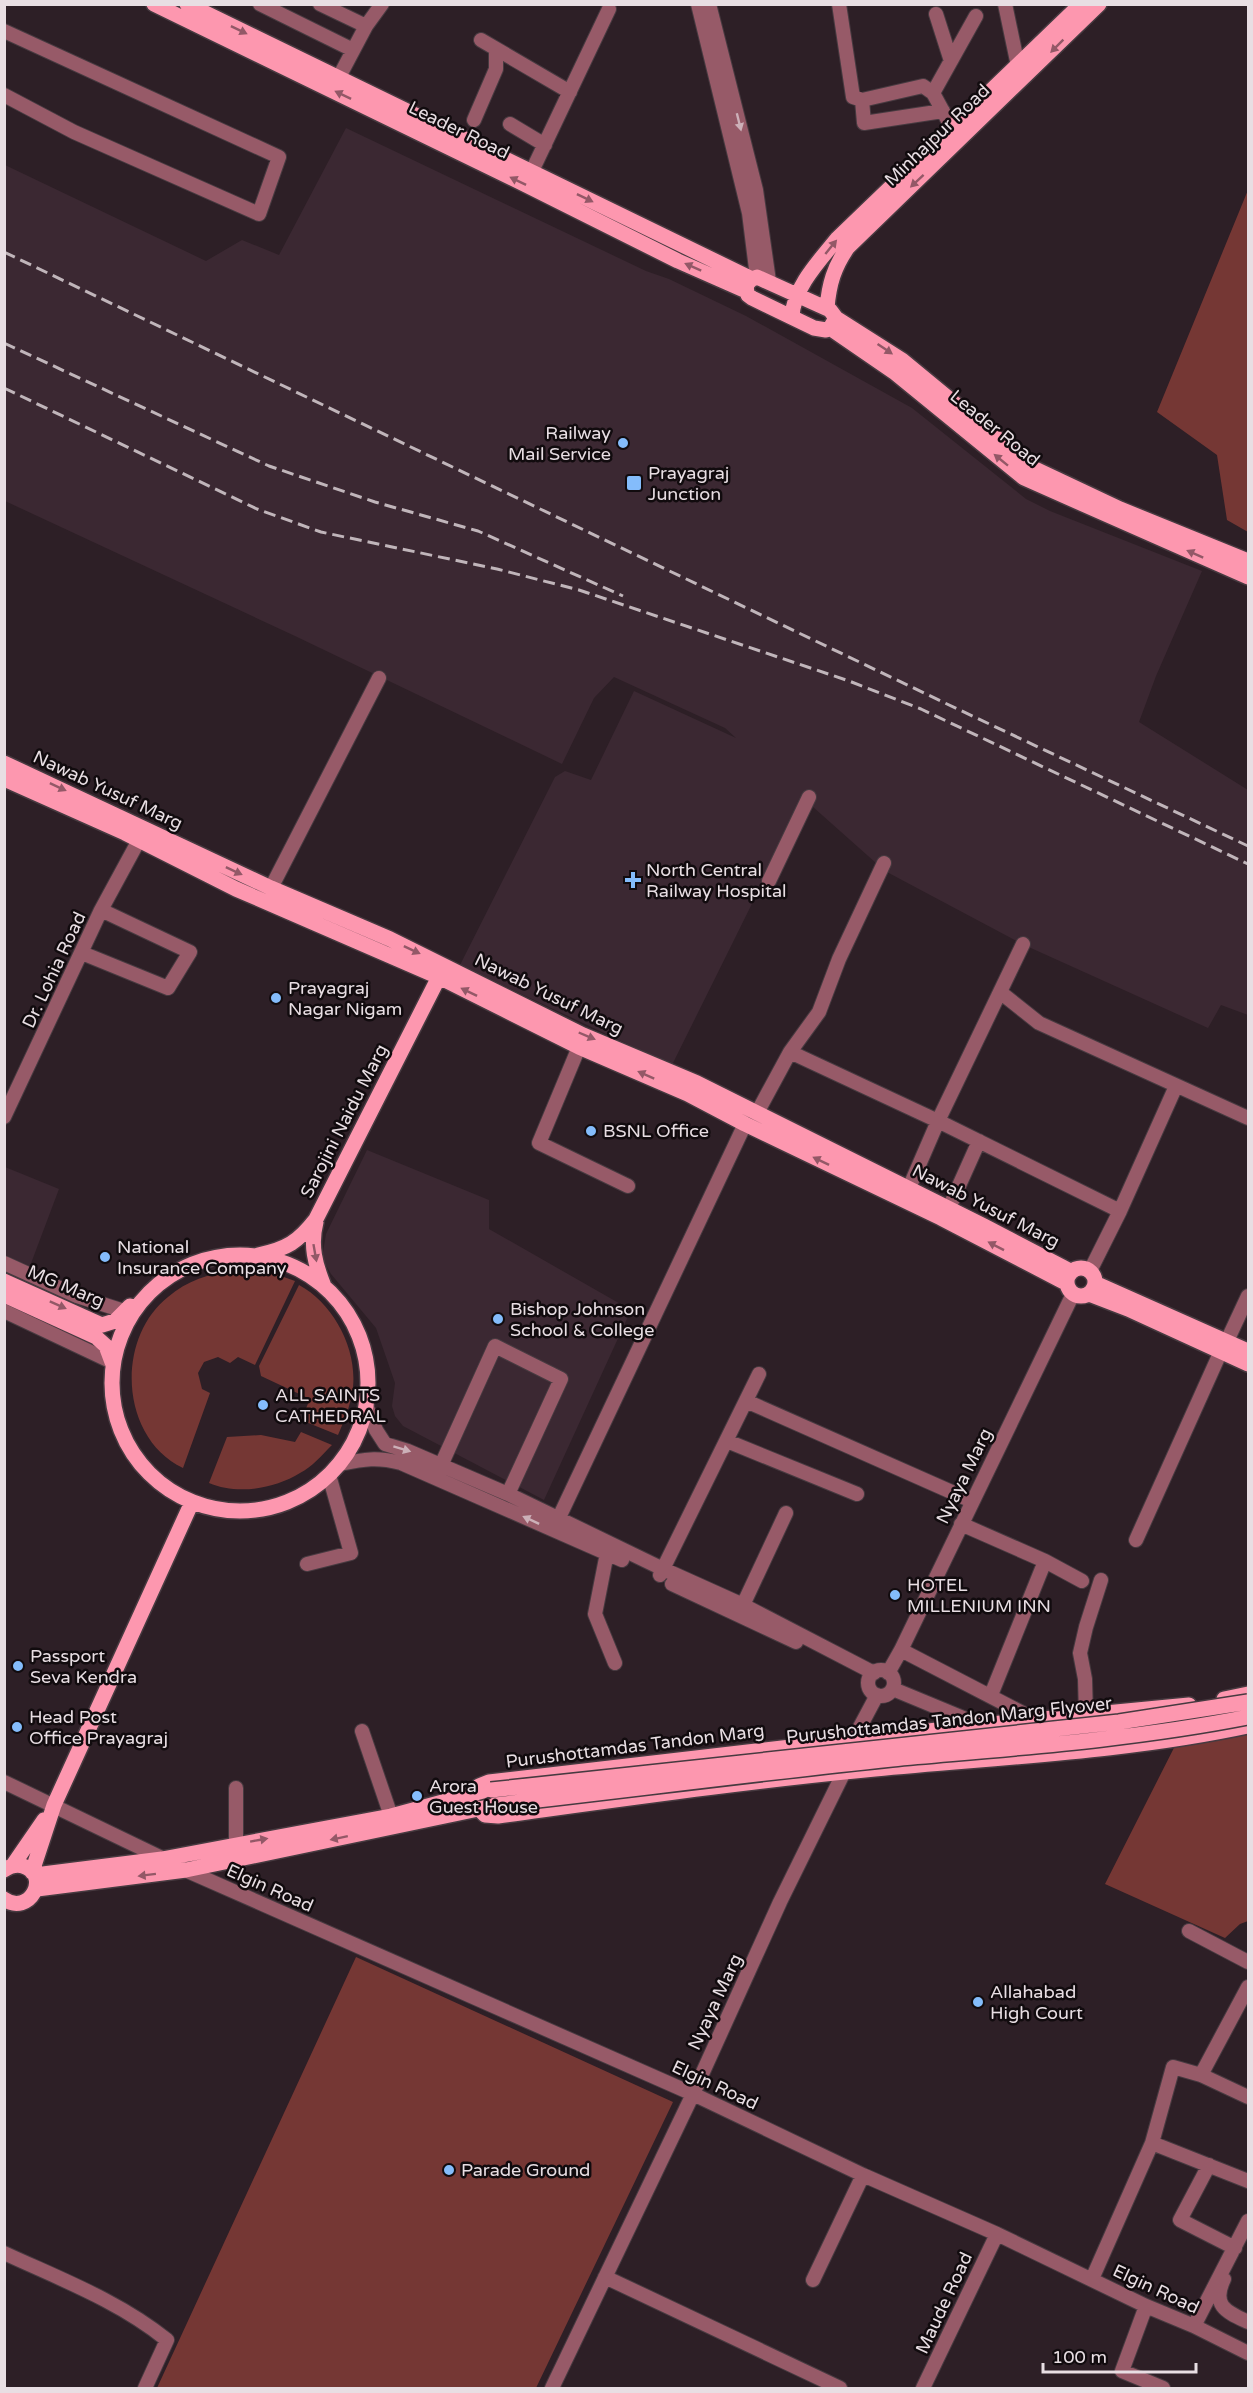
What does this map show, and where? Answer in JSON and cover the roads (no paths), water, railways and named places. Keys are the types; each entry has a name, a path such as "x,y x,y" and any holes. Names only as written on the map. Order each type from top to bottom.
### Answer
{"main road":[{"name":"Leader Road","path":"154,4 526,184 678,261 756,282"},
{"name":"Minhajpur Road","path":"792,317 792,309 798,295 837,239 1081,4"},
{"name":"Minhajpur Road","path":"831,318 828,288 833,273 848,247 1099,4"},
{"name":"Leader Road","path":"194,6 756,282"},
{"path":"756,282 798,295 831,318 820,330 764,304 752,298 756,282"},
{"path":"756,282 770,297 764,304"},
{"name":"Leader Road","path":"831,318 1024,478 1054,485 1120,508 1248,561"},
{"name":"Leader Road","path":"1054,485 1248,578"},
{"name":"Nawab Yusuf Marg","path":"4,763 442,971 583,1035 697,1083 949,1208 1070,1283"},
{"name":"Nawab Yusuf Marg","path":"4,779 139,840 236,889 442,971 579,1047 688,1094 1070,1283"},
{"name":"Sarojini Naidu Marg","path":"316,1219 442,971"},
{"path":"255,1256 286,1248 302,1236 316,1219"},
{"path":"316,1219 312,1237 314,1256 324,1287"},
{"name":"MG Marg","path":"4,1281 102,1324 115,1321 169,1275 188,1265 208,1258 229,1255 255,1256"},
{"path":"140,1298 121,1331 112,1362 111,1383 118,1426 127,1445 140,1463 172,1492 192,1502 212,1508 233,1511 254,1510 295,1499 335,1470 352,1448 367,1408 370,1382 361,1342 352,1321 340,1303 324,1287 295,1267 255,1256"},
{"path":"1091,1282 1081,1296 1070,1283 1077,1268 1084,1268 1091,1282 1224,1346 1248,1364"},
{"name":"MG Marg","path":"4,1295 96,1337 105,1346 112,1362"},
{"path":"1224,1346 1248,1351"},
{"path":"7,1906 26,1902 35,1879 54,1805 192,1502"},
{"name":"Purushottamdas Tandon Marg","path":"1248,1694 1205,1703 980,1725 489,1782 479,1786 477,1801 485,1815 498,1816 844,1772 1084,1749 1201,1735 1248,1726"},
{"name":"Purushottamdas Tandon Marg Flyover","path":"477,1801 491,1790 830,1751 1119,1722 1248,1702"},
{"name":"Purushottamdas Tandon Marg Flyover","path":"477,1801 495,1805 833,1765 1110,1738 1248,1717"},
{"name":"Purushottamdas Tandon Marg","path":"35,1879 477,1801"},
{"name":"Purushottamdas Tandon Marg","path":"35,1879 186,1870 477,1801"},
{"path":"9,1867 54,1805"},
{"path":"9,1867 25,1867 35,1879"}],"street":[{"path":"260,4 284,18 353,50"},
{"path":"284,18 290,4"},
{"path":"320,4 366,26"},
{"path":"339,78 366,26 382,4"},
{"path":"698,4 749,213 756,282"},
{"path":"709,4 756,190 756,282"},
{"path":"839,4 854,97 862,100 923,86 933,93 952,128"},
{"path":"1005,4 1018,66"},
{"path":"532,171 609,9"},
{"path":"936,14 951,61"},
{"path":"933,93 976,16"},
{"path":"4,32 279,157 259,214 75,132 4,95"},
{"path":"481,40 570,92"},
{"path":"474,120 496,69 496,49"},
{"path":"862,100 864,123 943,111"},
{"path":"510,124 545,145"},
{"path":"271,888 379,678"},
{"path":"769,881 809,797"},
{"name":"Dr. Lohia Road","path":"4,1117 101,910 139,840"},
{"path":"757,1113 790,1052 819,1012 838,959 884,863"},
{"path":"82,953 168,988 190,952 101,910"},
{"path":"909,1188 938,1121 1023,944"},
{"path":"1000,992 1039,1023 1248,1118"},
{"path":"579,1047 539,1143 628,1186"},
{"path":"790,1052 938,1121 1120,1211"},
{"path":"1091,1282 1176,1086"},
{"path":"555,1525 745,1124"},
{"path":"949,1208 979,1141"},
{"path":"4,1263 77,1296 124,1311"},
{"name":"Nyaya Marg","path":"877,1675 901,1650 972,1501 1070,1283"},
{"path":"1136,1540 1248,1296"},
{"path":"4,1311 112,1362"},
{"path":"438,1471 495,1346 561,1379 508,1494"},
{"path":"661,1573 759,1374"},
{"path":"746,1401 972,1501"},
{"path":"367,1408 385,1444 438,1471 894,1682 893,1689 886,1695 877,1695 870,1690 877,1675"},
{"path":"727,1441 857,1494"},
{"path":"307,1563 351,1553 335,1470 380,1458 438,1471 508,1494 555,1525 607,1553 743,1605 877,1675"},
{"path":"743,1605 786,1513"},
{"path":"961,1524 1045,1561 1082,1581"},
{"path":"607,1553 595,1614 615,1663"},
{"path":"990,1695 1045,1561"},
{"path":"1086,1715 1085,1679 1080,1653 1101,1580"},
{"path":"901,1650 1036,1720"},
{"path":"893,1689 980,1725"},
{"name":"Nyaya Marg","path":"552,2388 693,2094 780,1902 844,1772 853,1740 877,1695"},
{"path":"362,1731 391,1816"},
{"name":"Elgin Road","path":"4,1782 186,1870 693,2094 1248,2353"},
{"path":"236,1788 236,1844"},
{"path":"1189,1931 1248,1962"},
{"path":"1202,2075 1248,1987"},
{"path":"1092,2279 1152,2143 1173,2067 1202,2075 1248,2097"},
{"path":"1152,2143 1248,2181"},
{"path":"1209,2165 1180,2220 1242,2246"},
{"path":"813,2280 863,2175"},
{"path":"1248,2221 1242,2247 1221,2286 1220,2304 1224,2310 1248,2322"},
{"name":"Maude Road","path":"923,2388 997,2234"},
{"path":"1194,2326 1242,2246"},
{"path":"4,2253 86,2291 143,2321 167,2340 145,2388"},
{"path":"604,2277 840,2388"},
{"path":"1146,2306 1122,2371 1163,2388"}],"railway":[{"path":"4,252 1248,846"},
{"path":"4,343 269,466 375,502 478,531 623,596"},
{"path":"4,388 257,509 321,532 497,569 579,590 849,681 921,709 1248,864"}],"place":[{"name":"Railway Mail Service","path":"623,443"},
{"name":"Prayagraj Junction","path":"634,483"},
{"name":"North Central Railway Hospital","path":"633,880"},
{"name":"Prayagraj Nagar Nigam","path":"276,998"},
{"name":"BSNL Office","path":"591,1131"},
{"name":"National Insurance Company","path":"105,1257"},
{"name":"Bishop Johnson School & College","path":"498,1319"},
{"name":"ALL SAINTS CATHEDRAL","path":"263,1405"},
{"name":"HOTEL MILLENIUM INN","path":"895,1595"},
{"name":"Passport Seva Kendra","path":"18,1666"},
{"name":"Head Post Office Prayagraj","path":"17,1727"},
{"name":"Arora Guest House","path":"417,1796"},
{"name":"Allahabad High Court","path":"978,2002"},
{"name":"Parade Ground","path":"449,2170"}]}
